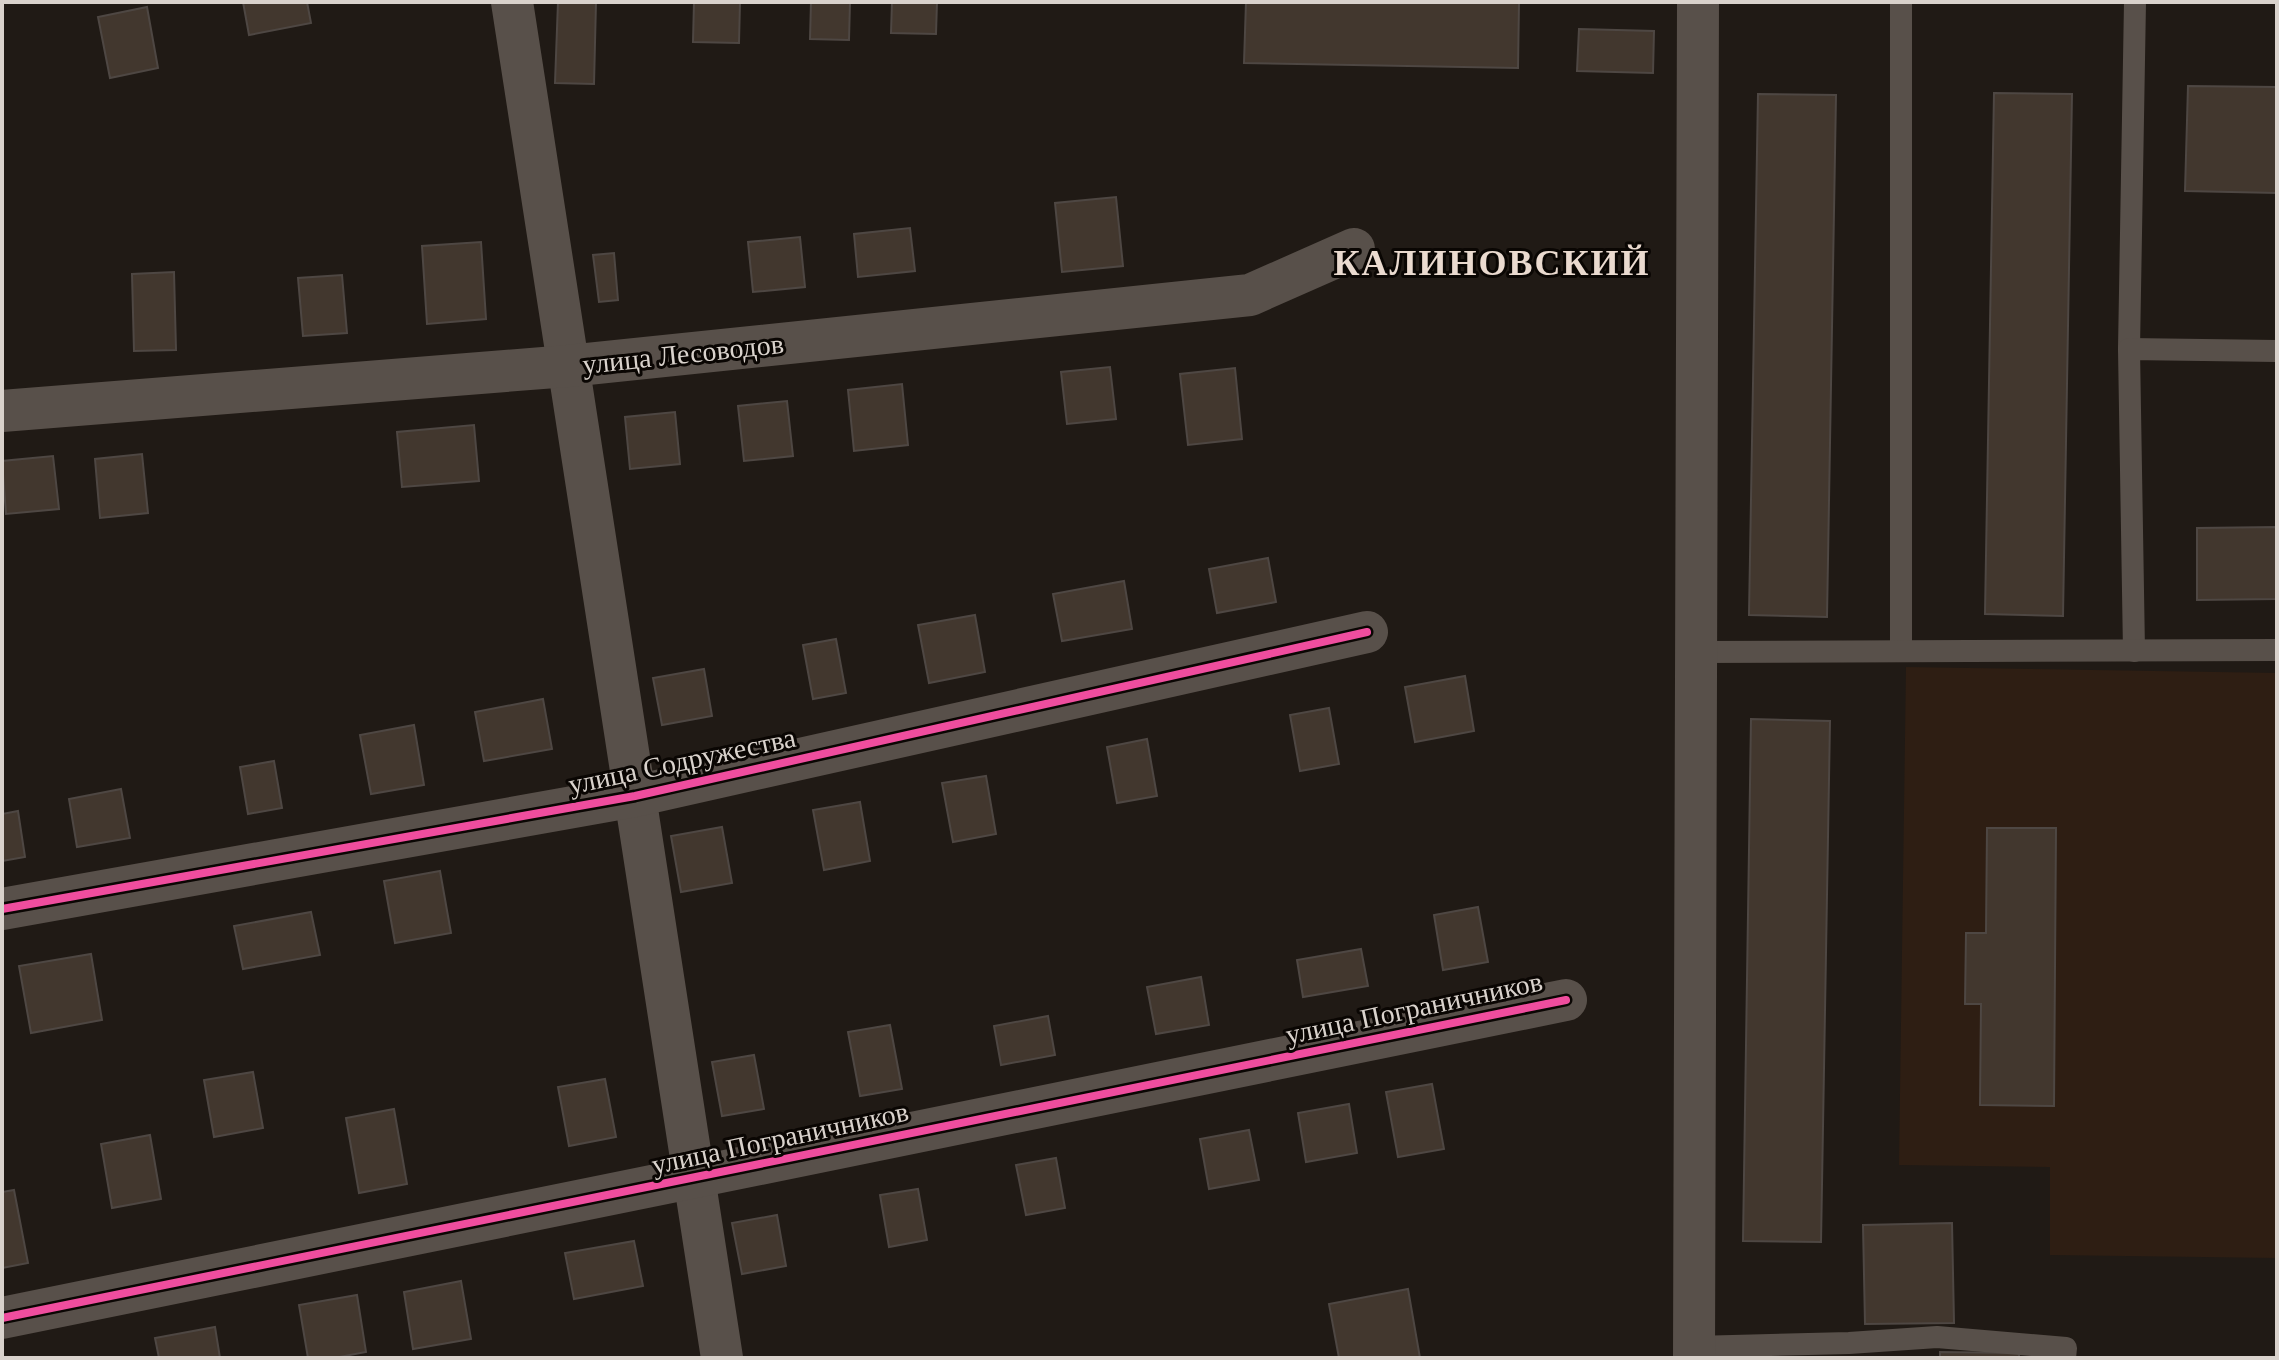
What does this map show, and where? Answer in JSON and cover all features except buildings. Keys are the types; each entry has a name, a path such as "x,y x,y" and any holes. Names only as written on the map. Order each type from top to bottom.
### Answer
{"street":[{"path":"512,2 722,1358"},
{"path":"1694,1352 1698,2"},
{"name":"улица Лесоводов","path":"2,411 568,366 1250,295 1354,249"},
{"name":"улица Содружества","path":"2,909 635,796 1367,632"},
{"name":"улица Пограничников","path":"2,1318 1566,1000"}],"lane":[{"path":"1901,2 1901,651"},
{"path":"2134,651 2129,349 2135,2"},
{"path":"2129,349 2277,351"},
{"path":"1696,652 2277,650"},
{"path":"1694,1352 1937,1337 2066,1348 2065,1358"}],"shaded area":[{"path":"1906,667 2277,673 2277,1258 2050,1255 2050,1167 1899,1165"}],"cycle path":[{"path":"2,909 635,796 1367,632"},
{"path":"2,1318 1566,1000"}],"district":[{"name":"КАЛИНОВСКИЙ","path":"1492,263"}]}
